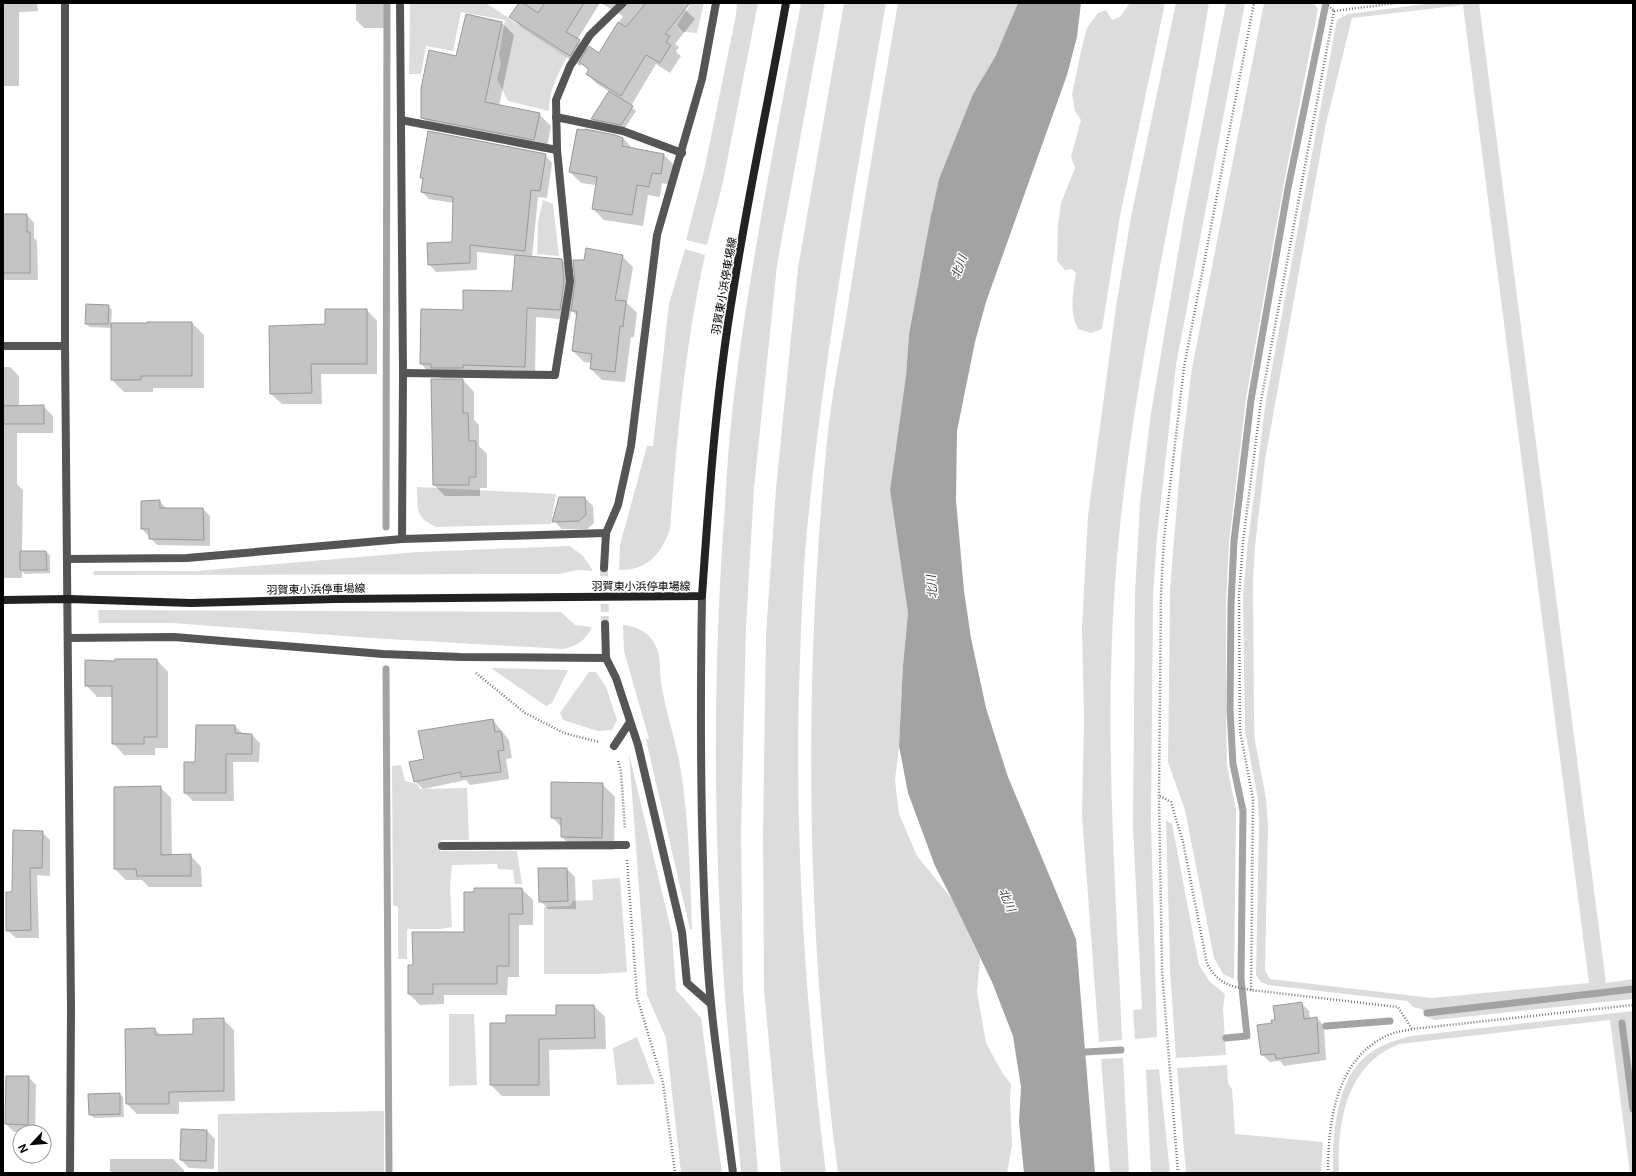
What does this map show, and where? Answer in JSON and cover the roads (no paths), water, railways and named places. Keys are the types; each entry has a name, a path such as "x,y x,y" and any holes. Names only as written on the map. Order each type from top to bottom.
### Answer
{"main road":[{"name":"羽賀東小浜停車場線","path":"3,600 191,603 336,599 702,596 710,478 725,344 733,291 786,3"}],"street":[{"path":"65,3 65,346 67,559 69,600 71,992 70,1173"},
{"path":"400,3 404,373 402,539"},
{"path":"404,373 555,375 570,282 557,150 556,100 570,66 590,35 623,3"},
{"path":"604,568 606,533 618,504 631,446 657,235 682,153 702,79 716,3"},
{"path":"556,117 623,131 682,153"},
{"path":"401,120 557,150"},
{"path":"3,346 65,346"},
{"path":"67,559 187,558 402,539 606,533"},
{"path":"702,596 700,718 707,954 711,1004 733,1173"},
{"path":"605,624 606,658 616,678 638,745 682,932 687,983 711,1004"},
{"path":"69,638 174,637 383,654 461,657 606,658"},
{"path":"614,746 630,722"},
{"path":"442,846 626,845"}],"water":[{"name":"北川","path":"1018,3 1081,3 1077,37 1067,75 986,302 975,342 957,431 956,500 964,591 971,638 986,708 1008,777 1076,939 1095,1173 1024,1173 1019,1122 1021,1087 1013,1036 992,982 935,866 908,793 899,746 903,665 908,613 890,490 906,376 909,334 939,179 973,94 995,57"}],"waterway":[{"path":"386,527 387,3"},
{"path":"1226,1038 1247,1036 1241,979 1243,811 1233,764 1230,710 1231,604 1234,541 1251,400 1288,188 1326,3"},
{"path":"386,669 389,1173"},
{"path":"1427,1013 1633,989"},
{"path":"1326,1026 1390,1021"},
{"path":"1622,1023 1633,1109"},
{"path":"1085,1052 1121,1050"}],"tunnel":[{"path":"604,568 605,624"}]}
